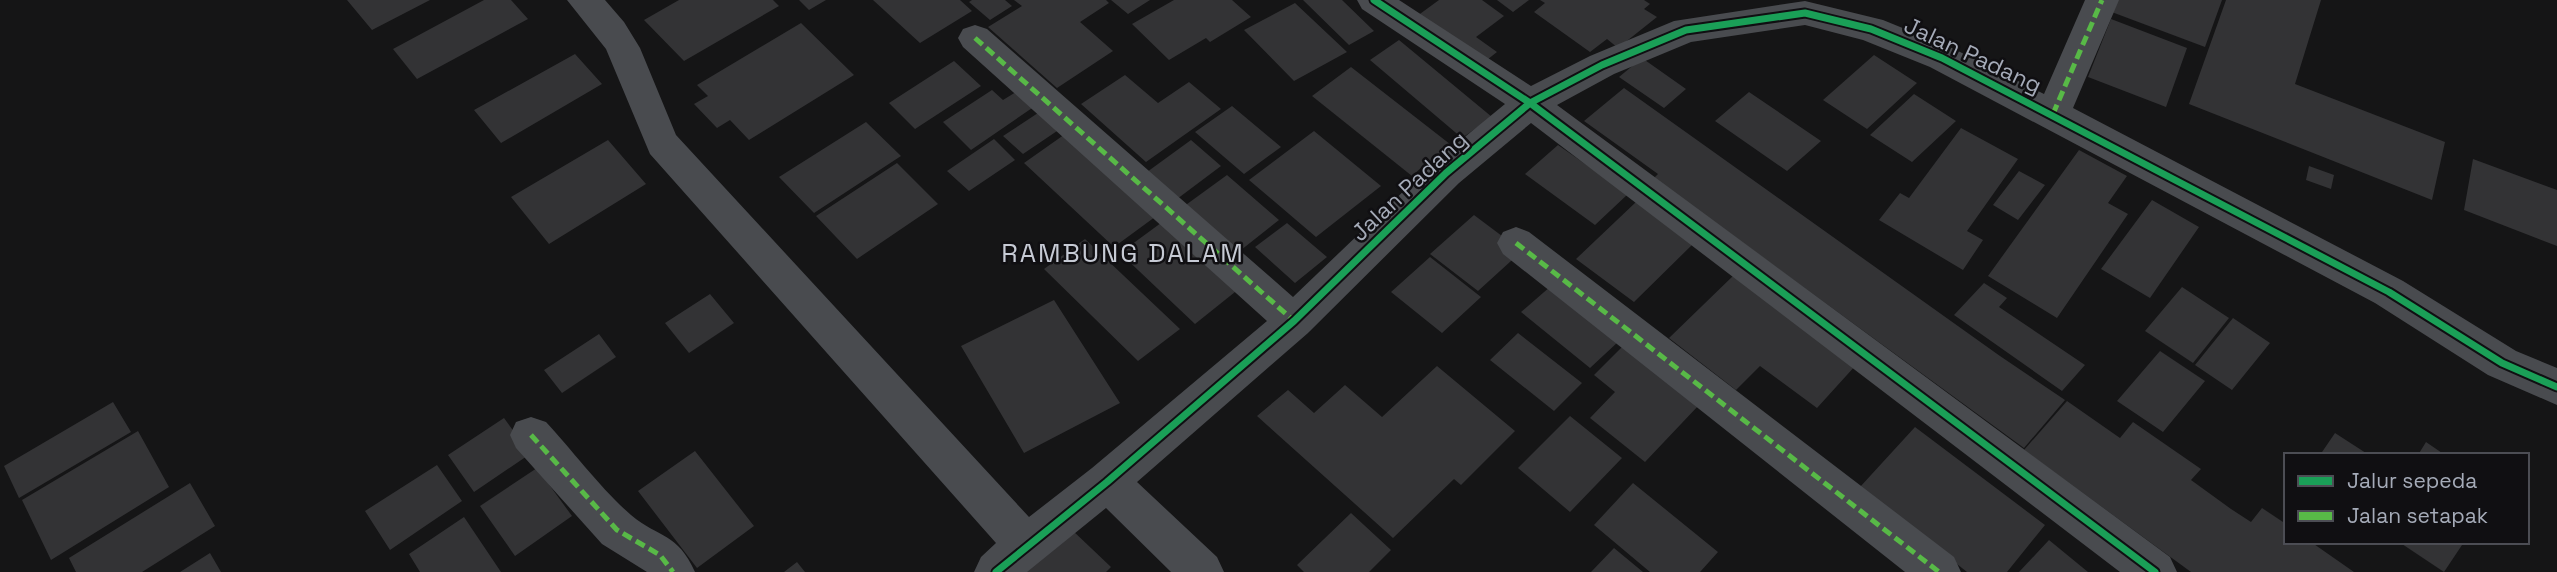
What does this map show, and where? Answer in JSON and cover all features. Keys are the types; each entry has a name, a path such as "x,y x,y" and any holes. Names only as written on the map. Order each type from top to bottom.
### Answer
{"street":[{"path":"584,0 612,28 630,63 651,122 663,144 1026,545"},
{"path":"1374,0 1530,103 2155,572"},
{"path":"2053,114 2102,0"},
{"name":"Jalan Padang","path":"996,572 1107,482 1294,321 1446,173 1530,103 1602,65 1686,30 1805,13 1883,34 1942,58 2389,292 2502,363 2557,387"},
{"path":"975,38 1294,321"},
{"path":"1516,243 1939,572"},
{"path":"531,435 617,530 660,555 674,572"},
{"path":"1107,482 1202,572"}],"building":[{"path":"347,0 430,0 372,30"},
{"path":"484,0 511,0 528,19 417,79 393,49"},
{"path":"679,0 773,0 779,6 684,61 644,20"},
{"path":"799,0 826,0 809,10"},
{"path":"873,0 960,0 972,11 920,43"},
{"path":"1005,0 1012,6 990,20 969,2"},
{"path":"1014,0 1106,0 1109,3 1080,22 1113,51 1057,88 988,27 1022,6"},
{"path":"1111,0 1150,0 1128,14"},
{"path":"1174,0 1232,0 1251,17 1210,42 1206,38 1169,60 1132,24"},
{"path":"1303,0 1342,0 1374,31 1349,45"},
{"path":"1439,0 1482,0 1504,16 1476,37 1497,52 1478,67 1413,19"},
{"path":"1497,0 1529,0 1513,12"},
{"path":"1540,0 1644,0 1650,4 1644,9 1657,17 1618,48 1607,39 1590,52 1534,12 1545,3"},
{"path":"2113,0 2222,0 2205,47 2109,11"},
{"path":"2226,0 2321,0 2295,84 2445,142 2432,200 2189,104"},
{"path":"1295,3 1347,52 1294,81 1244,30"},
{"path":"2111,19 2187,48 2166,107 2088,77"},
{"path":"801,23 854,75 749,140 730,120 717,128 694,104 708,96 697,85"},
{"path":"1399,40 1492,117 1462,138 1370,60"},
{"path":"575,54 602,84 501,143 474,110"},
{"path":"1874,55 1917,83 1867,129 1823,100"},
{"path":"1642,58 1686,89 1664,108 1619,77"},
{"path":"954,61 981,86 915,129 889,103"},
{"path":"1351,67 1455,148 1426,170 1422,167 1412,176 1312,96"},
{"path":"1125,75 1158,103 1189,82 1221,109 1146,162 1081,104"},
{"path":"1624,88 2065,400 2024,448 1654,178 1658,174 1584,121"},
{"path":"1021,89 1038,104 971,150 943,122 992,90 1003,100"},
{"path":"1749,92 1821,141 1787,171 1715,121"},
{"path":"1914,94 1956,121 1912,162 1870,135"},
{"path":"1232,106 1281,147 1244,174 1195,132"},
{"path":"1041,111 1060,129 1023,154 1003,136"},
{"path":"866,122 901,156 814,213 779,177"},
{"path":"1961,128 2018,159 1967,231 1983,240 1963,270 1879,220 1900,193 1909,198"},
{"path":"1314,131 1381,186 1316,237 1249,180"},
{"path":"1068,132 1159,214 1114,247 1024,163"},
{"path":"994,139 1015,160 969,191 947,171"},
{"path":"608,140 646,184 549,244 511,197"},
{"path":"1191,140 1221,166 1177,199 1147,172"},
{"path":"1558,145 1628,194 1595,225 1525,174"},
{"path":"2079,150 2127,176 2108,203 2128,214 2057,318 1988,276"},
{"path":"2473,159 2557,190 2557,246 2464,210"},
{"path":"897,163 938,204 857,259 816,216"},
{"path":"2309,166 2334,175 2331,189 2306,180"},
{"path":"2019,171 2045,185 2018,220 1993,205"},
{"path":"1227,175 1279,220 1236,254 1183,207"},
{"path":"2152,200 2199,227 2150,298 2101,269"},
{"path":"1636,202 1694,243 1634,302 1576,259"},
{"path":"1474,215 1522,251 1478,291 1430,254"},
{"path":"1165,220 1240,288 1195,324 1120,253"},
{"path":"1287,223 1327,257 1295,283 1255,247"},
{"path":"1085,239 1180,329 1138,361 1044,269"},
{"path":"1430,257 1481,297 1442,333 1391,292"},
{"path":"1734,275 1856,365 1817,408 1760,366 1736,390 1669,338"},
{"path":"1984,283 2007,298 1999,307 2085,365 2062,391 1954,315"},
{"path":"1551,286 1619,341 1590,368 1521,312"},
{"path":"2182,287 2229,318 2193,363 2145,331"},
{"path":"710,294 734,323 689,353 665,323"},
{"path":"1054,300 1120,403 1024,453 961,346"},
{"path":"2233,318 2270,343 2232,390 2195,365"},
{"path":"1518,333 1582,383 1554,411 1490,360"},
{"path":"599,334 616,357 562,393 544,370"},
{"path":"1622,347 1699,405 1645,462 1590,418 1615,392 1594,375"},
{"path":"2160,351 2205,381 2163,432 2117,401"},
{"path":"1437,366 1515,431 1461,485 1454,479 1393,538 1257,416 1288,390 1314,413 1345,385 1382,417"},
{"path":"2067,401 2120,438 2133,422 2201,469 2191,480 2231,509 2251,522 2262,508 2284,523 2284,544 2314,544 2354,572 2191,572 2024,450"},
{"path":"113,402 131,432 19,498 4,466"},
{"path":"1570,416 1622,458 1570,512 1518,468"},
{"path":"504,418 530,454 474,492 448,455"},
{"path":"1915,427 2045,525 2007,572 1967,572 1860,487"},
{"path":"138,431 169,487 51,560 22,500"},
{"path":"2335,433 2366,453 2321,453"},
{"path":"2426,442 2442,453 2419,453"},
{"path":"695,451 754,526 697,568 638,491"},
{"path":"437,465 462,501 390,550 365,511"},
{"path":"537,468 572,516 515,556 480,506"},
{"path":"190,483 215,526 142,572 76,572 69,558"},
{"path":"1633,483 1718,552 1700,572 1650,572 1594,525"},
{"path":"1351,513 1391,550 1369,572 1304,572 1297,565"},
{"path":"464,517 501,572 420,572 409,554"},
{"path":"1071,529 1111,567 1106,572 1024,572"},
{"path":"2049,540 2088,572 2019,572"},
{"path":"2402,544 2463,544 2444,572"},
{"path":"1614,548 1643,572 1591,572"},
{"path":"210,553 221,572 180,572"},
{"path":"797,562 805,572 784,572"}],"marked path":[{"path":"2053,114 2102,0"},
{"path":"975,38 1294,321"},
{"path":"1516,243 1939,572"},
{"path":"531,435 617,530 660,555 673,572"}],"cycle path":[{"path":"1374,0 1530,103 2155,572"},
{"path":"996,572 1107,482 1294,321 1446,173 1530,103 1602,65 1686,30 1805,13 1871,29 1942,58 2389,292 2502,363 2557,387"}],"district":[{"name":"RAMBUNG DALAM","path":"1123,253"}]}
